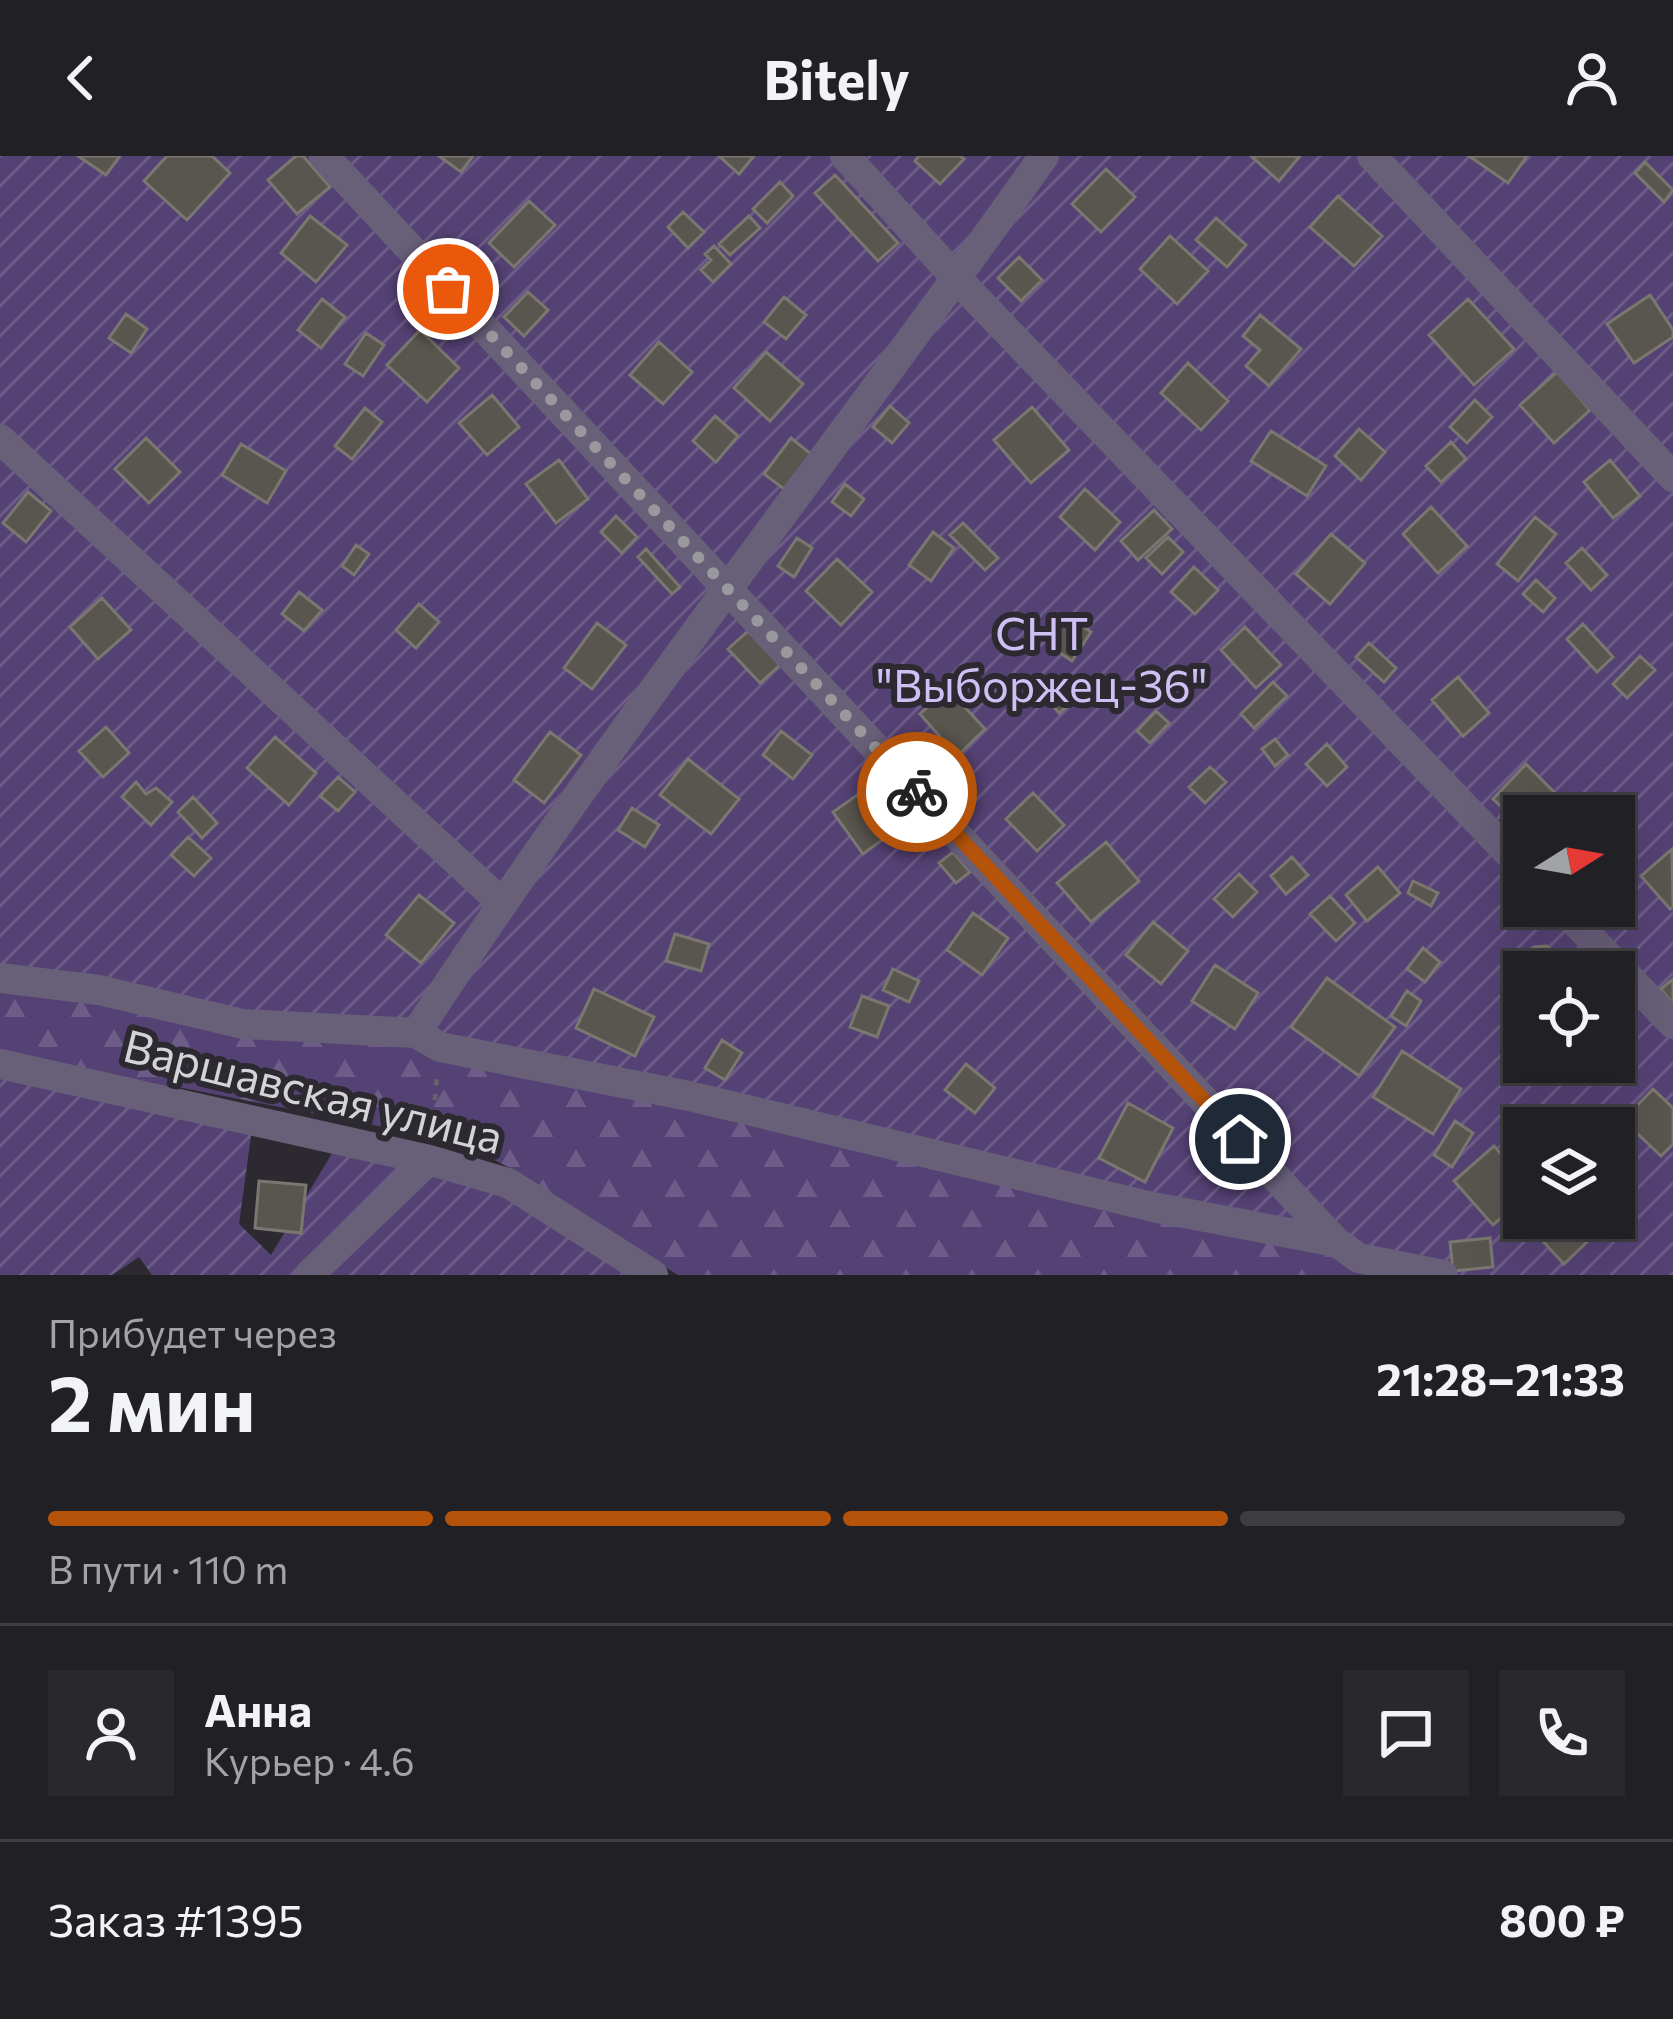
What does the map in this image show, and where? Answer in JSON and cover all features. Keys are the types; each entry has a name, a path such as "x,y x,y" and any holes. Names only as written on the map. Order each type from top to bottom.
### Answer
{"street":[{"path":"324,156 1351,1258"},
{"path":"845,156 957,279 1503,847"},
{"path":"428,1040 501,902 1044,156"},
{"path":"1372,156 1673,477"},
{"path":"0,439 501,902"},
{"path":"1580,927 1673,1024"},
{"path":"0,978 99,990 243,1024 428,1040 689,1096 1351,1258 1443,1275"},
{"name":"Варшавская улица","path":"0,1064 429,1160 508,1183 653,1275"},
{"path":"309,1275 429,1160"}],"path":[{"path":"428,1040 429,1160"}],"green space":[{"name":"СНТ \"Выборжец-36\"","path":"0,156 1673,156 1673,1275 1439,1275 430,1041 0,978"},
{"path":"0,978 348,1030 1439,1275 678,1275 510,1168 441,1137 437,1121 422,1117 409,1132 167,1085 143,1137 0,1057"},
{"path":"0,1064 253,1121 239,1224 271,1255 340,1140 450,1166 657,1275 152,1275 139,1257 112,1275 0,1275"}],"building":[{"path":"78,156 120,156 106,175"},
{"path":"167,156 212,156 230,173 187,220 144,181"},
{"path":"296,156 303,156 330,187 297,214 268,180"},
{"path":"439,156 473,156 461,172"},
{"path":"719,156 754,156 739,174"},
{"path":"919,156 964,159 940,184 915,161"},
{"path":"1251,156 1300,156 1279,181"},
{"path":"1469,156 1527,156 1508,183"},
{"path":"1645,162 1673,190 1664,202 1635,173"},
{"path":"1106,169 1135,197 1101,232 1072,204"},
{"path":"835,175 898,243 878,261 815,193"},
{"path":"780,182 793,196 767,223 753,209"},
{"path":"1338,196 1382,236 1354,266 1310,227"},
{"path":"529,201 555,225 514,267 489,243"},
{"path":"683,212 704,232 688,248 668,227"},
{"path":"310,216 347,245 316,282 281,253"},
{"path":"749,216 760,228 730,255 719,244"},
{"path":"1216,218 1246,245 1227,267 1196,240"},
{"path":"1170,236 1208,271 1177,304 1140,269"},
{"path":"714,246 731,264 713,282 701,270 711,260 705,254"},
{"path":"1019,257 1042,280 1021,301 998,278"},
{"path":"528,292 548,310 524,336 504,317"},
{"path":"1650,295 1673,337 1634,363 1607,324"},
{"path":"784,297 806,315 786,339 764,322"},
{"path":"322,299 345,317 321,348 298,330"},
{"path":"1468,299 1514,349 1474,385 1429,335"},
{"path":"126,314 147,329 131,353 109,338"},
{"path":"1260,315 1301,349 1269,386 1246,366 1260,350 1243,336"},
{"path":"420,330 459,368 427,402 387,365"},
{"path":"366,333 384,345 363,376 345,364"},
{"path":"659,342 692,372 663,404 630,375"},
{"path":"766,352 803,384 770,421 734,388"},
{"path":"1188,363 1228,401 1201,430 1161,393"},
{"path":"1557,372 1590,410 1554,443 1520,405"},
{"path":"492,395 519,427 487,455 459,423"},
{"path":"1475,400 1492,417 1467,443 1450,427"},
{"path":"890,406 909,423 892,443 873,427"},
{"path":"1032,407 1069,450 1031,483 994,440"},
{"path":"365,408 382,422 352,459 335,446"},
{"path":"715,416 738,436 716,462 693,441"},
{"path":"1359,429 1385,452 1361,480 1335,456"},
{"path":"1271,431 1326,466 1307,496 1251,461"},
{"path":"146,438 180,472 149,503 115,469"},
{"path":"791,438 811,454 784,489 764,474"},
{"path":"1451,442 1466,459 1441,482 1426,466"},
{"path":"241,444 286,471 267,503 222,475"},
{"path":"559,460 588,499 556,523 526,484"},
{"path":"1610,460 1640,496 1613,518 1584,482"},
{"path":"845,484 864,499 851,516 832,502"},
{"path":"1085,489 1120,522 1095,550 1060,517"},
{"path":"28,492 51,511 26,542 3,523"},
{"path":"1431,507 1467,546 1438,573 1403,534"},
{"path":"1154,510 1172,529 1138,560 1121,541"},
{"path":"616,516 637,537 622,553 601,532"},
{"path":"1535,517 1556,534 1518,581 1497,564"},
{"path":"963,523 998,558 985,570 950,535"},
{"path":"933,532 954,548 931,581 909,565"},
{"path":"1331,534 1365,563 1330,604 1296,574"},
{"path":"1168,537 1183,552 1162,574 1146,558"},
{"path":"797,538 812,548 794,577 778,566"},
{"path":"356,545 369,554 354,575 342,566"},
{"path":"1582,548 1607,575 1591,590 1566,563"},
{"path":"646,549 680,587 672,594 638,557"},
{"path":"837,559 872,592 841,625 806,591"},
{"path":"1194,567 1218,590 1195,614 1171,592"},
{"path":"1536,580 1555,598 1543,612 1523,594"},
{"path":"299,592 322,610 304,631 282,614"},
{"path":"102,598 131,630 98,659 70,627"},
{"path":"419,604 439,622 416,648 396,630"},
{"path":"1066,615 1091,632 1072,661 1047,644"},
{"path":"597,623 626,645 592,689 564,668"},
{"path":"1583,624 1613,657 1597,672 1567,639"},
{"path":"1245,627 1281,665 1256,688 1221,650"},
{"path":"748,631 780,665 760,683 728,649"},
{"path":"1369,643 1396,668 1384,682 1356,657"},
{"path":"1640,656 1655,670 1627,698 1613,684"},
{"path":"1068,676 1082,693 1059,713 1045,696"},
{"path":"1458,677 1489,713 1463,736 1432,700"},
{"path":"1273,682 1287,696 1254,728 1241,714"},
{"path":"948,689 985,729 957,756 920,714"},
{"path":"1156,711 1169,723 1150,743 1137,731"},
{"path":"106,727 129,753 103,777 79,751"},
{"path":"781,731 812,755 793,779 763,755"},
{"path":"550,732 581,755 544,803 514,780"},
{"path":"275,737 316,773 289,805 247,768"},
{"path":"1275,739 1288,755 1275,766 1262,749"},
{"path":"1327,744 1347,767 1327,786 1306,764"},
{"path":"688,759 739,799 711,834 660,795"},
{"path":"1526,764 1555,793 1503,795 1503,808 1493,799"},
{"path":"1210,767 1226,782 1205,803 1189,787"},
{"path":"338,777 355,792 338,811 320,796"},
{"path":"136,782 146,794 156,788 172,802 151,825 122,797"},
{"path":"860,793 889,835 863,854 833,812"},
{"path":"1033,793 1064,825 1037,851 1006,819"},
{"path":"193,797 217,823 202,838 178,812"},
{"path":"632,808 659,825 645,847 618,830"},
{"path":"188,837 211,858 194,876 171,855"},
{"path":"1106,842 1139,881 1091,922 1057,883"},
{"path":"1672,849 1673,907 1670,909 1641,876"},
{"path":"953,852 970,872 956,883 939,863"},
{"path":"1292,857 1308,875 1286,894 1271,876"},
{"path":"1378,867 1400,893 1367,921 1346,895"},
{"path":"1239,874 1257,892 1233,917 1214,899"},
{"path":"1413,881 1438,893 1431,906 1408,893"},
{"path":"419,895 454,923 421,963 386,935"},
{"path":"1330,896 1355,923 1336,941 1310,914"},
{"path":"973,913 1008,938 982,975 947,950"},
{"path":"1153,922 1188,951 1161,984 1126,955"},
{"path":"675,934 709,944 701,971 666,961"},
{"path":"1423,948 1440,962 1425,982 1407,969"},
{"path":"1215,965 1258,993 1235,1029 1192,1001"},
{"path":"893,969 919,981 909,1002 883,990"},
{"path":"1327,978 1395,1027 1359,1076 1291,1027"},
{"path":"1673,979 1673,1002 1672,1003 1661,989"},
{"path":"594,989 654,1017 635,1056 576,1028"},
{"path":"1407,991 1421,1001 1406,1026 1391,1016"},
{"path":"862,996 889,1006 877,1037 850,1027"},
{"path":"722,1040 742,1053 725,1080 705,1068"},
{"path":"1402,1051 1461,1089 1433,1134 1373,1097"},
{"path":"966,1064 995,1088 975,1113 945,1090"},
{"path":"1653,1089 1673,1108 1673,1144 1661,1156 1635,1131 1635,1108"},
{"path":"1128,1103 1173,1128 1145,1182 1099,1158"},
{"path":"1455,1121 1473,1133 1452,1167 1434,1155"},
{"path":"1494,1146 1503,1156 1503,1216 1493,1225 1454,1181"},
{"path":"259,1181 306,1185 301,1233 255,1228"},
{"path":"1490,1238 1493,1267 1453,1271 1450,1242"},
{"path":"1541,1239 1588,1241 1564,1264"}],"way so far":[{"path":"448,289 917,792"}],"route":[{"path":"917,792 1240,1139"}]}
